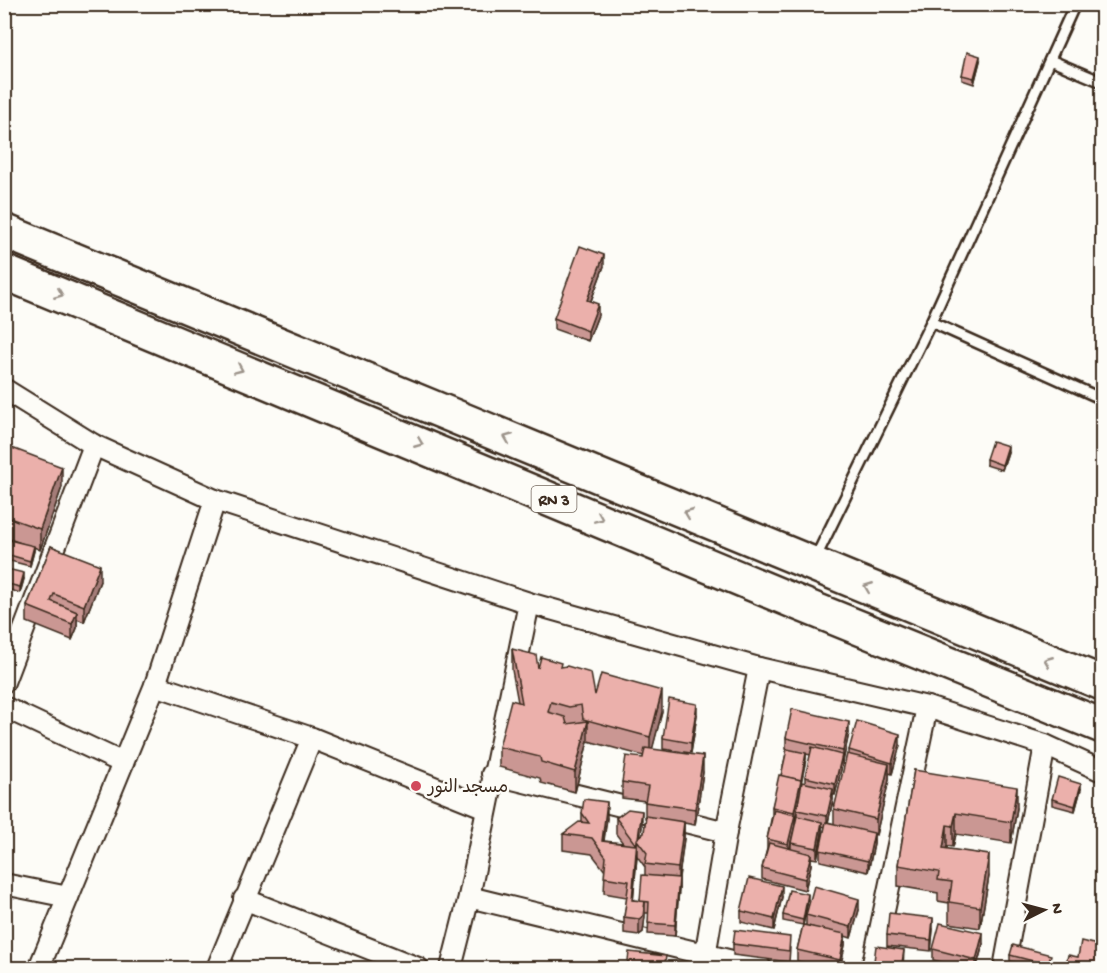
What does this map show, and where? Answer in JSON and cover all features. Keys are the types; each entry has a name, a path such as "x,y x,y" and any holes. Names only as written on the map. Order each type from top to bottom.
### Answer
{"highway":[{"name":"RN 3","path":"4,231 1102,684"},
{"name":"RN 3","path":"4,272 798,603 1102,726"}],"street":[{"path":"4,389 94,445 215,500 529,603 759,668 927,707 1045,745 1102,771"},
{"path":"4,682 94,445"},
{"path":"39,969 155,685 215,500"},
{"path":"451,969 469,897 492,774 529,603"},
{"path":"704,961 726,832 759,668"},
{"path":"155,685 312,738 486,808"},
{"path":"4,707 123,763"},
{"path":"872,969 927,707"},
{"path":"217,969 312,738"},
{"path":"1004,969 1045,745"},
{"path":"492,774 726,832"},
{"path":"4,884 68,897"},
{"path":"469,897 704,961 761,969"},
{"path":"244,899 418,969"}],"lane":[{"path":"812,564 931,322 1075,4"},
{"path":"1050,60 1102,82"},
{"path":"931,322 1102,399"}],"building":[{"path":"967,52 980,56 974,78 962,75"},
{"path":"580,246 604,255 587,300 598,304 588,331 554,318"},
{"path":"992,441 1008,446 1002,465 986,459"},
{"path":"4,445 62,467 40,529 4,516"},
{"path":"9,540 34,546 30,561 6,554"},
{"path":"51,546 100,565 84,606 54,594 51,601 77,612 72,624 27,606"},
{"path":"7,569 24,573 20,587 4,583"},
{"path":"512,649 536,655 538,668 541,657 561,663 560,667 567,666 591,673 595,695 601,674 662,691 650,737 583,719 581,705 569,707 551,702 548,712 565,717 567,724 588,721 575,772 541,762 540,757 499,747 511,700 522,703"},
{"path":"669,699 697,704 691,743 663,738"},
{"path":"792,709 849,722 843,751 786,738"},
{"path":"857,721 900,734 892,763 849,750"},
{"path":"812,747 842,755 835,784 805,777"},
{"path":"645,748 703,756 695,809 645,802 648,786 622,782 626,756 643,758"},
{"path":"787,749 806,753 801,780 781,776"},
{"path":"847,754 889,764 876,819 834,809"},
{"path":"914,770 1017,787 1011,822 956,813 953,826 947,825 943,848 989,855 980,907 949,902 952,882 938,880 939,872 898,865"},
{"path":"779,775 801,780 794,812 772,807"},
{"path":"1058,777 1081,784 1075,806 1052,799"},
{"path":"802,782 833,789 827,816 797,810"},
{"path":"584,799 607,802 602,841 636,845 616,818 628,809 642,811 638,838 644,833 646,816 684,822 678,868 645,864 647,853 637,840 632,900 645,901 643,916 639,919 624,917 629,881 604,877 606,857 592,838 563,834 579,822 589,823 582,813"},
{"path":"774,810 795,815 788,844 767,839"},
{"path":"797,816 822,822 817,848 791,843"},
{"path":"826,822 874,833 868,861 820,850"},
{"path":"769,843 811,854 805,879 762,868"},
{"path":"642,875 679,878 675,925 648,923 649,902 640,901"},
{"path":"749,878 782,886 774,919 741,911"},
{"path":"814,886 859,899 851,927 806,915"},
{"path":"789,890 808,894 803,920 783,915"},
{"path":"889,913 933,918 931,940 887,935"},
{"path":"940,923 983,933 976,960 933,949"},
{"path":"803,925 845,934 840,960 797,950"},
{"path":"735,930 790,937 789,951 733,944"},
{"path":"1081,941 1102,946 1102,969 1065,969 1068,955 1078,957"},
{"path":"1013,945 1051,955 1048,965 1010,955"},
{"path":"876,946 904,950 901,969 873,969"},
{"path":"629,952 666,956 664,969 627,969"},
{"path":"931,962 980,966 980,969 930,969"}],"place":[{"name":"مسجد النور","path":"416,786"}]}
